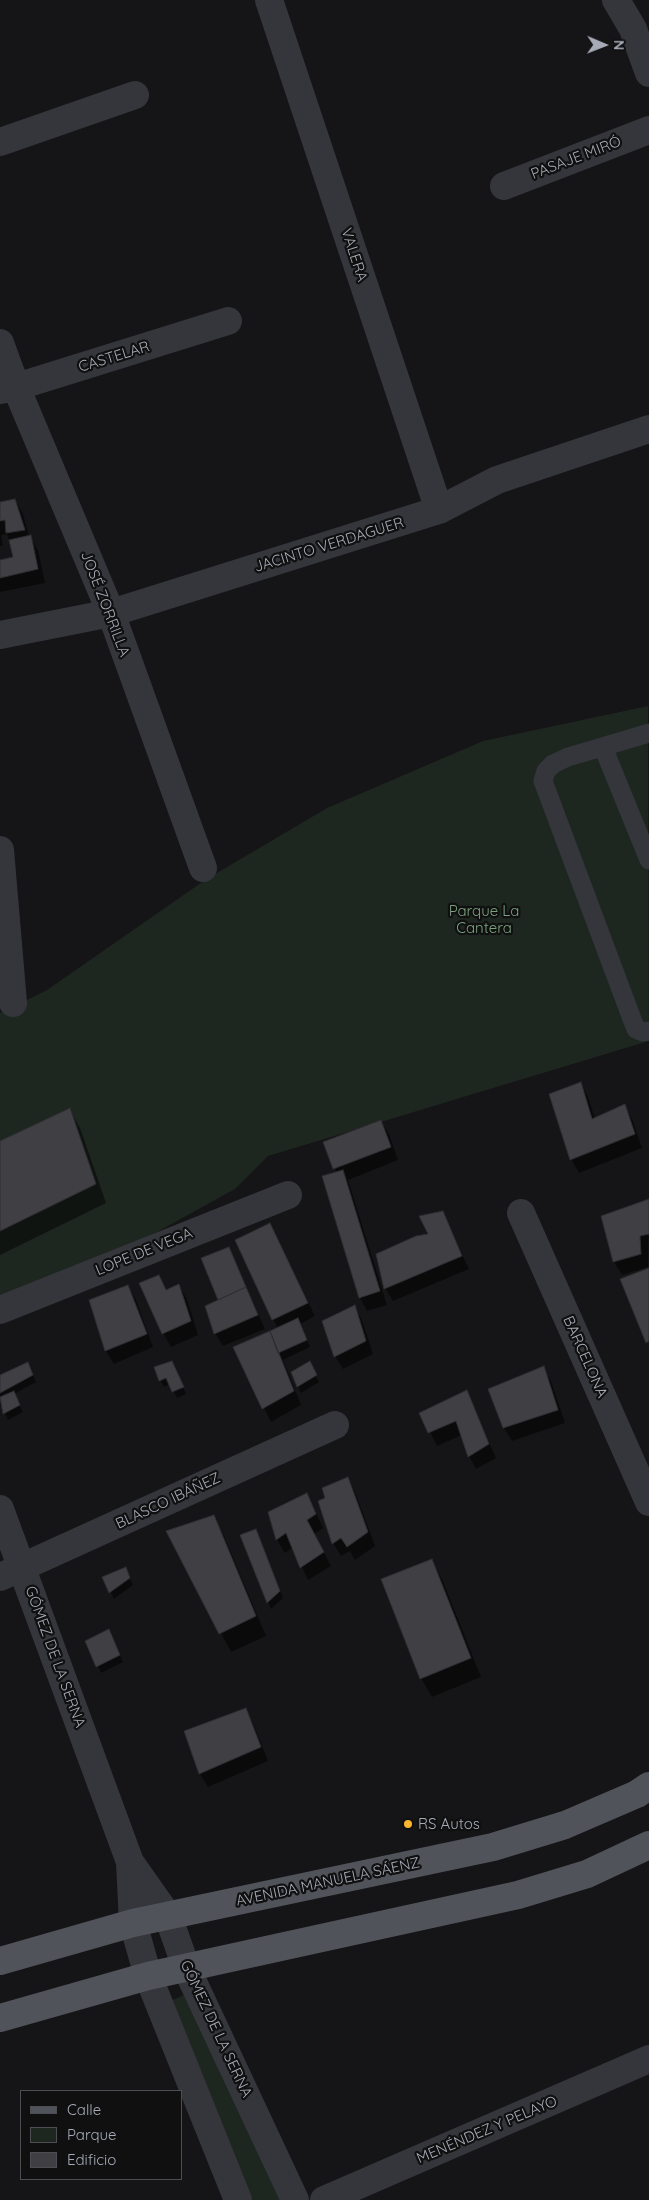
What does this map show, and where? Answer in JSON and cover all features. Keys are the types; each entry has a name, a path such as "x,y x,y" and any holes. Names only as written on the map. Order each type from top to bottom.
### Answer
{"main road":[{"name":"AVENIDA MANUELA SÁENZ","path":"0,1961 133,1923 493,1848 565,1825 637,1794 649,1786"},
{"path":"0,2018 148,1976 518,1895 586,1874 649,1845"}],"street":[{"name":"VALERA","path":"269,0 439,510"},
{"path":"616,0 633,29 649,73"},
{"path":"0,142 136,94"},
{"name":"PASAJE MIRÓ","path":"504,186 649,130"},
{"name":"CASTELAR","path":"8,389 228,321"},
{"name":"JOSÉ ZORRILLA","path":"0,343 8,389 110,613 203,868"},
{"name":"JACINTO VERDAGUER","path":"0,635 110,613 439,510 497,480 649,429"},
{"path":"0,850 13,1003"},
{"name":"LOPE DE VEGA","path":"0,1310 288,1195"},
{"name":"BARCELONA","path":"521,1213 649,1502"},
{"name":"BLASCO IBÁÑEZ","path":"11,1572 335,1425"},
{"name":"GÓMEZ DE LA SERNA","path":"0,1509 11,1572 130,1862 168,1916 186,1967 295,2200"},
{"name":"GÓMEZ DE LA SERNA","path":"130,1862 133,1923 148,1976 238,2200"},
{"name":"MENÉNDEZ Y PELAYO","path":"324,2200 649,2059"}],"lane":[{"path":"649,733 568,757 553,764 546,771 542,781 632,1019 636,1028 644,1032 649,1031"},
{"path":"603,747 649,860"}],"green space":[{"name":"Parque La Cantera","path":"648,706 649,1041 268,1156 235,1189 130,1247 0,1299 0,1013 47,990 205,880 327,808 483,741"},
{"path":"186,1994 280,2200 250,2200 166,2003"}],"building":[{"path":"15,499 25,530 6,533 5,520 0,521 0,502"},
{"path":"31,535 38,569 0,578 0,560 13,557 9,540"},
{"path":"581,1082 592,1119 625,1104 635,1134 570,1160 549,1094"},
{"path":"70,1108 96,1184 0,1231 0,1141"},
{"path":"381,1120 391,1147 333,1169 323,1142"},
{"path":"343,1170 380,1291 359,1298 322,1176"},
{"path":"649,1199 649,1234 640,1236 641,1254 613,1262 601,1216"},
{"path":"443,1211 462,1256 384,1289 376,1254 416,1236 428,1234 419,1216"},
{"path":"270,1223 308,1303 272,1320 235,1240"},
{"path":"229,1247 246,1287 218,1300 201,1258"},
{"path":"649,1268 649,1341 646,1343 620,1279"},
{"path":"159,1275 166,1290 179,1284 191,1321 162,1334 139,1283"},
{"path":"128,1285 147,1334 105,1351 89,1300"},
{"path":"246,1287 258,1315 214,1334 205,1306"},
{"path":"355,1305 366,1341 334,1357 322,1321"},
{"path":"298,1318 307,1340 278,1353 270,1331"},
{"path":"270,1331 294,1391 262,1409 233,1347"},
{"path":"172,1361 184,1387 172,1392 166,1378 159,1381 154,1367"},
{"path":"310,1361 317,1375 297,1387 291,1372"},
{"path":"28,1362 33,1375 0,1393 0,1375"},
{"path":"544,1366 558,1410 503,1428 488,1389"},
{"path":"467,1390 489,1444 468,1457 456,1421 428,1433 419,1413"},
{"path":"14,1391 20,1405 3,1414 0,1397"},
{"path":"348,1477 368,1532 347,1547 341,1538 332,1544 318,1501 325,1498 322,1488"},
{"path":"307,1493 316,1514 307,1520 324,1552 300,1568 286,1533 276,1540 268,1512"},
{"path":"214,1515 256,1616 219,1634 166,1531"},
{"path":"256,1529 280,1591 267,1603 240,1535"},
{"path":"432,1559 471,1658 420,1679 381,1579"},
{"path":"126,1567 130,1578 109,1593 102,1577"},
{"path":"109,1629 120,1655 96,1667 85,1641"},
{"path":"246,1708 261,1747 199,1774 184,1731"}],"place":[{"name":"RS Autos","path":"408,1824"}]}
